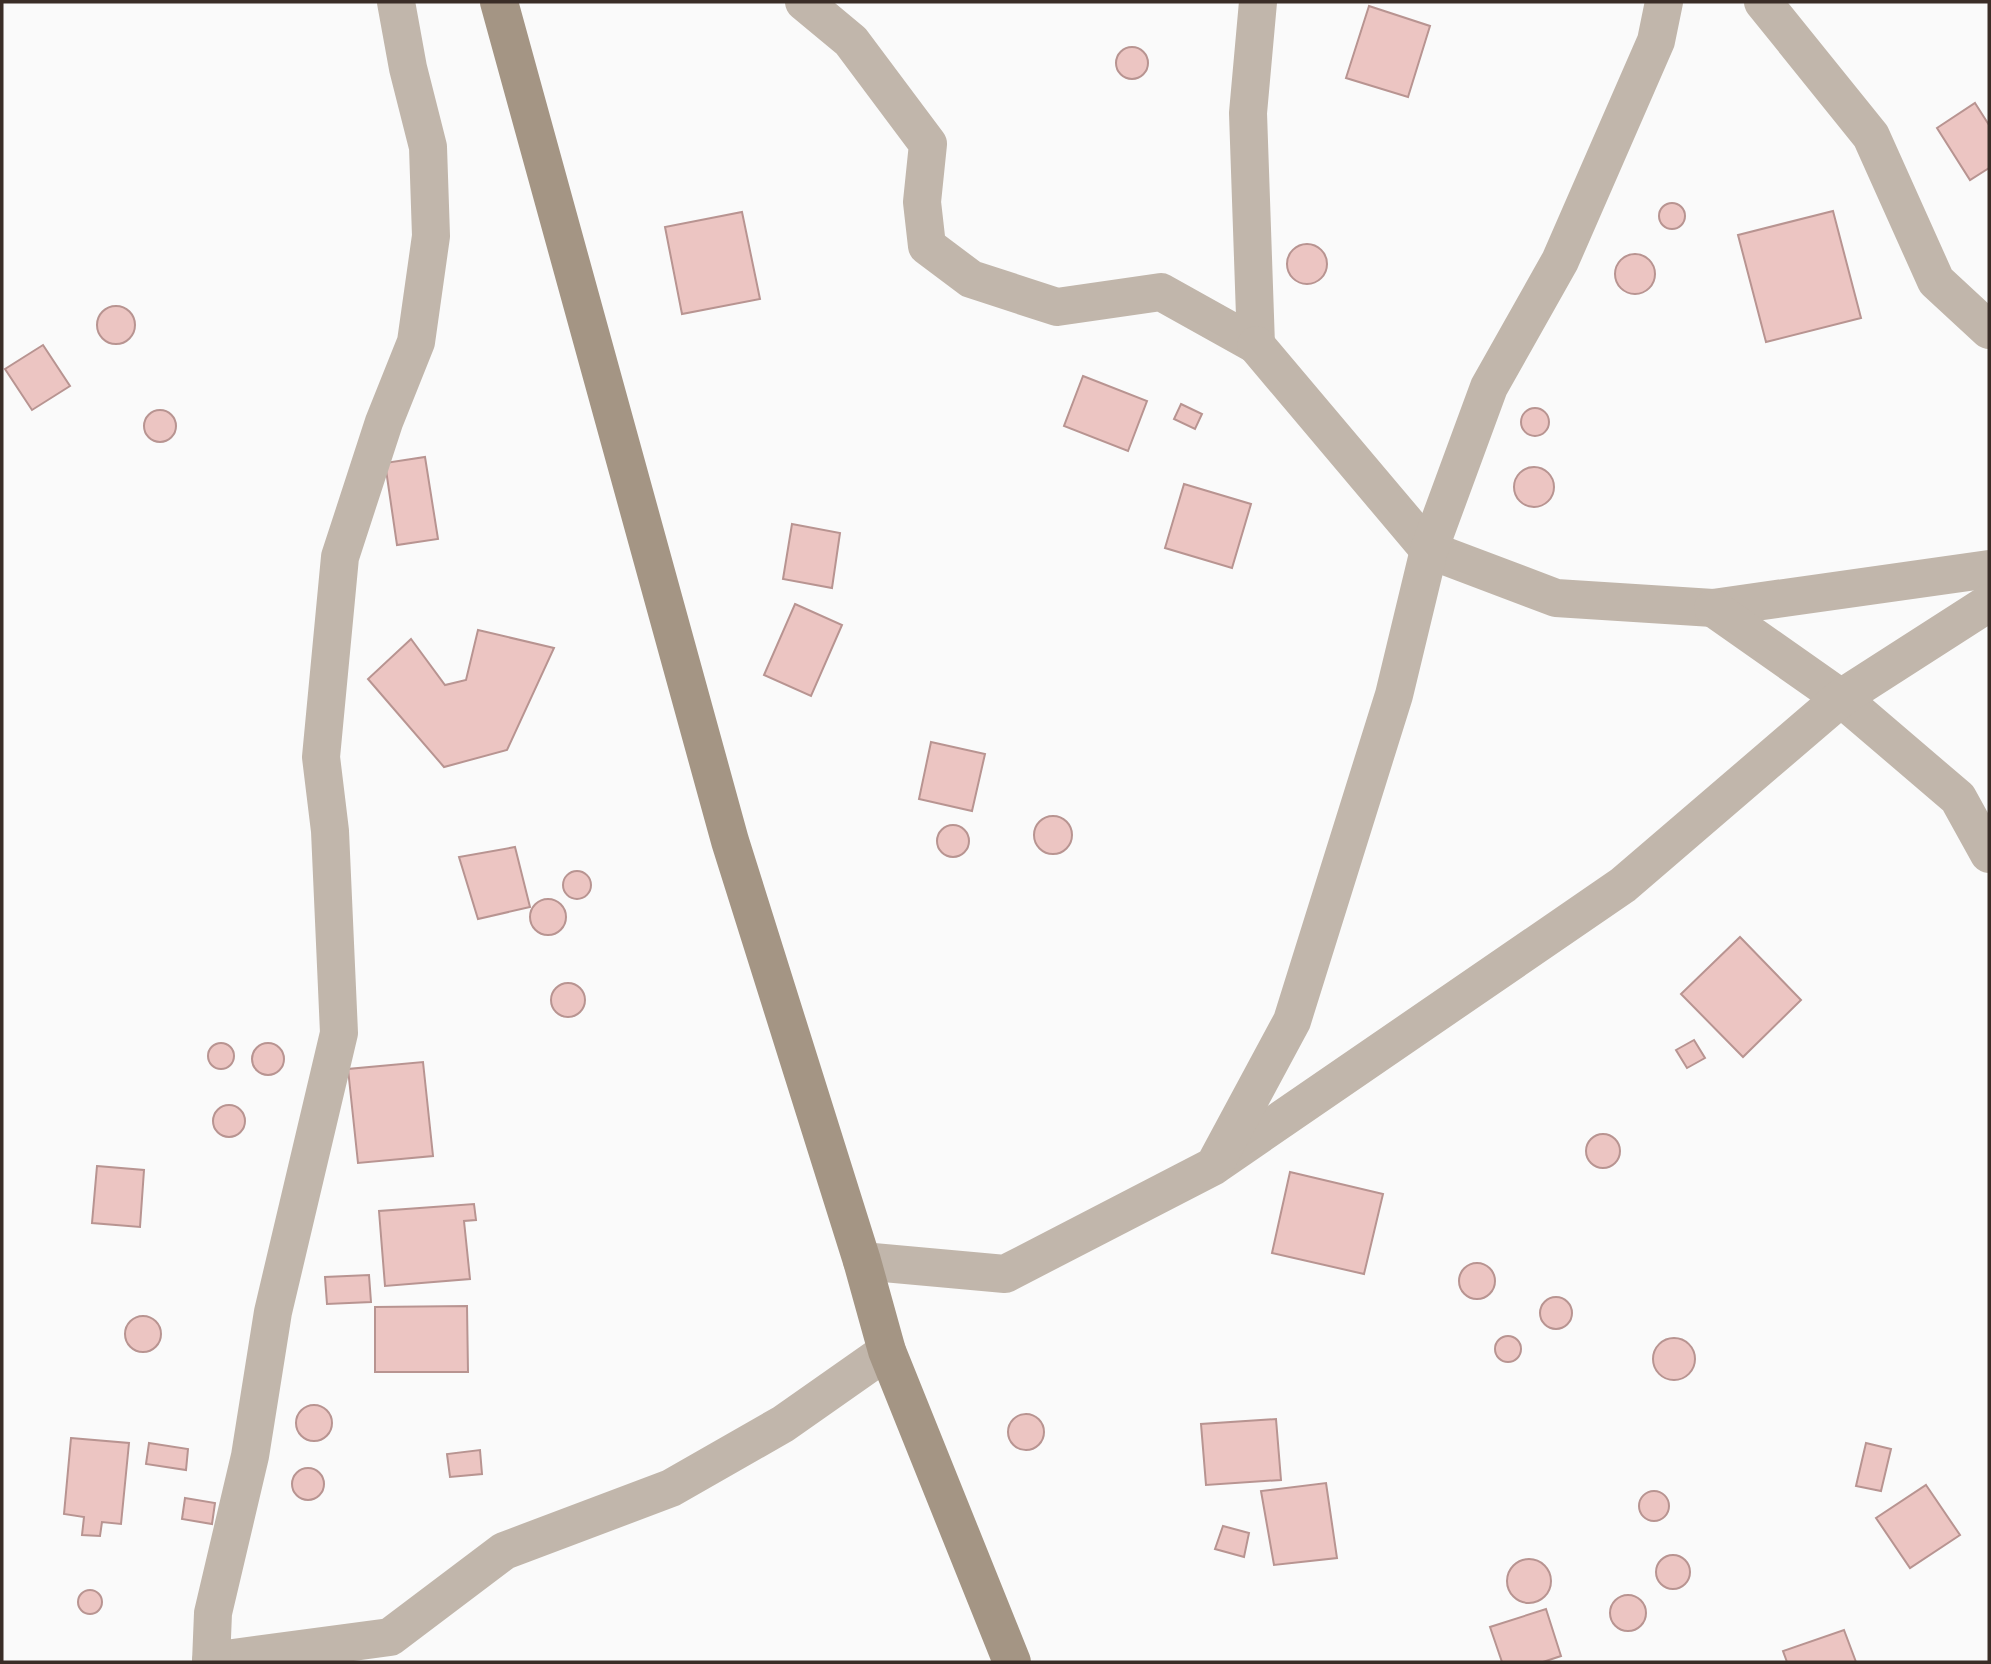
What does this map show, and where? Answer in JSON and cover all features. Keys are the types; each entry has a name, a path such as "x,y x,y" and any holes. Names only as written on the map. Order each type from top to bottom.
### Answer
{"street":[{"path":"396,2 408,68 428,147 431,236 416,342 384,422 340,557 321,757 330,831 339,1033 273,1312 250,1456 213,1613 211,1662 390,1637 504,1551 671,1488 783,1424 887,1351"},
{"path":"499,2 730,841 862,1261 887,1351 1012,1662"},
{"path":"804,2 851,41 928,144 922,202 927,246 971,279 1057,307 1161,292 1255,345 1429,550 1556,598 1713,608 1989,569"},
{"path":"1255,345 1248,113 1258,2"},
{"path":"1214,1166 1292,1021 1394,695 1429,550 1489,387 1560,261 1656,41 1664,2"},
{"path":"1763,2 1871,136 1936,281 1989,330"},
{"path":"862,1261 1005,1274 1214,1166 1623,886 1841,698 1989,603"},
{"path":"1713,608 1841,698 1958,798 1989,854"}],"building":[{"path":"1369,6 1430,26 1408,97 1346,78"},
{"path":"1132,47 1143,52 1148,63 1143,74 1132,79 1121,74 1116,63 1121,52"},
{"path":"1975,103 1989,125 1989,168 1970,180 1937,128"},
{"path":"1672,203 1681,207 1685,216 1681,225 1672,229 1663,225 1659,216 1663,207"},
{"path":"1833,211 1861,318 1766,342 1738,235"},
{"path":"742,212 760,299 682,314 665,227"},
{"path":"1307,244 1315,245 1321,250 1326,256 1326,272 1321,278 1315,283 1307,284 1299,283 1293,278 1288,272 1287,264 1288,256 1293,250 1299,245"},
{"path":"1635,254 1643,255 1649,260 1654,266 1654,282 1649,288 1643,293 1635,294 1627,293 1621,288 1616,282 1615,274 1616,266 1621,260 1627,255"},
{"path":"116,306 129,312 135,325 129,338 116,344 103,338 97,325 103,312"},
{"path":"43,345 70,386 32,410 5,369"},
{"path":"1083,376 1147,401 1128,451 1064,426"},
{"path":"1181,404 1202,414 1195,429 1174,419"},
{"path":"1535,408 1545,412 1549,422 1545,432 1535,436 1525,432 1521,422 1525,412"},
{"path":"160,410 171,415 176,426 171,437 160,442 149,437 144,426 149,415"},
{"path":"425,457 438,539 397,545 385,463"},
{"path":"1534,467 1548,473 1554,487 1548,501 1534,507 1520,501 1514,487 1520,473"},
{"path":"1184,484 1251,504 1232,568 1165,548"},
{"path":"792,524 840,533 832,588 783,579"},
{"path":"795,604 842,625 811,696 764,675"},
{"path":"478,630 554,648 507,750 444,767 368,679 411,639 445,685 466,680"},
{"path":"931,742 985,754 972,811 919,799"},
{"path":"1053,816 1066,822 1072,835 1066,848 1053,854 1040,848 1034,835 1040,822"},
{"path":"953,825 965,829 969,841 965,853 953,857 941,853 937,841 941,829"},
{"path":"515,847 530,907 478,919 459,857"},
{"path":"577,871 587,875 591,885 587,895 577,899 567,895 563,885 567,875"},
{"path":"548,899 561,904 566,917 561,930 548,935 535,930 530,917 535,904"},
{"path":"1740,937 1801,1000 1743,1057 1681,994"},
{"path":"568,983 580,988 585,1000 580,1012 568,1017 556,1012 551,1000 556,988"},
{"path":"1694,1040 1705,1058 1687,1068 1676,1050"},
{"path":"221,1043 230,1047 234,1056 230,1065 221,1069 212,1065 208,1056 212,1047"},
{"path":"268,1043 279,1048 284,1059 279,1070 268,1075 257,1070 252,1059 257,1048"},
{"path":"423,1062 433,1156 358,1163 348,1069"},
{"path":"229,1105 240,1110 245,1121 240,1132 229,1137 218,1132 213,1121 218,1110"},
{"path":"1603,1134 1615,1139 1620,1151 1615,1163 1603,1168 1591,1163 1586,1151 1591,1139"},
{"path":"97,1166 144,1170 140,1227 92,1223"},
{"path":"1290,1172 1383,1194 1364,1274 1272,1253"},
{"path":"474,1204 476,1220 464,1221 470,1279 385,1286 379,1211"},
{"path":"1477,1263 1490,1268 1495,1281 1490,1294 1477,1299 1464,1294 1459,1281 1464,1268"},
{"path":"369,1275 371,1302 327,1304 325,1277"},
{"path":"1556,1297 1567,1302 1572,1313 1567,1324 1556,1329 1545,1324 1540,1313 1545,1302"},
{"path":"467,1306 468,1372 375,1372 375,1307"},
{"path":"143,1316 156,1321 161,1334 156,1347 143,1352 130,1347 125,1334 130,1321"},
{"path":"1508,1336 1517,1340 1521,1349 1517,1358 1508,1362 1499,1358 1495,1349 1499,1340"},
{"path":"1674,1338 1689,1344 1695,1359 1689,1374 1674,1380 1659,1374 1653,1359 1659,1344"},
{"path":"314,1405 327,1410 332,1423 327,1436 314,1441 301,1436 296,1423 301,1410"},
{"path":"1026,1414 1039,1419 1044,1432 1039,1445 1026,1450 1013,1445 1008,1432 1013,1419"},
{"path":"1276,1419 1281,1480 1206,1485 1201,1424"},
{"path":"71,1438 129,1443 121,1524 102,1522 100,1536 82,1535 84,1517 64,1514"},
{"path":"149,1443 188,1449 186,1470 146,1464"},
{"path":"1866,1443 1891,1449 1881,1491 1856,1486"},
{"path":"480,1450 482,1474 450,1477 447,1454"},
{"path":"308,1468 320,1472 324,1484 320,1496 308,1500 296,1496 292,1484 296,1472"},
{"path":"1326,1483 1337,1558 1274,1565 1261,1491"},
{"path":"1926,1485 1960,1535 1910,1568 1876,1518"},
{"path":"1654,1491 1665,1495 1669,1506 1665,1517 1654,1521 1643,1517 1639,1506 1643,1495"},
{"path":"185,1498 215,1503 212,1524 182,1519"},
{"path":"1223,1526 1249,1533 1244,1557 1215,1549"},
{"path":"1673,1555 1685,1560 1690,1572 1685,1584 1673,1589 1661,1584 1656,1572 1661,1560"},
{"path":"1529,1559 1544,1566 1551,1581 1544,1596 1529,1603 1514,1596 1507,1581 1514,1566"},
{"path":"90,1590 101,1597 102,1602 95,1613 90,1614 79,1607 78,1602 85,1591"},
{"path":"1628,1595 1641,1600 1646,1613 1641,1626 1628,1631 1615,1626 1610,1613 1615,1600"},
{"path":"1546,1609 1561,1656 1543,1662 1502,1662 1490,1627"},
{"path":"1844,1630 1856,1662 1787,1662 1783,1651"}]}
